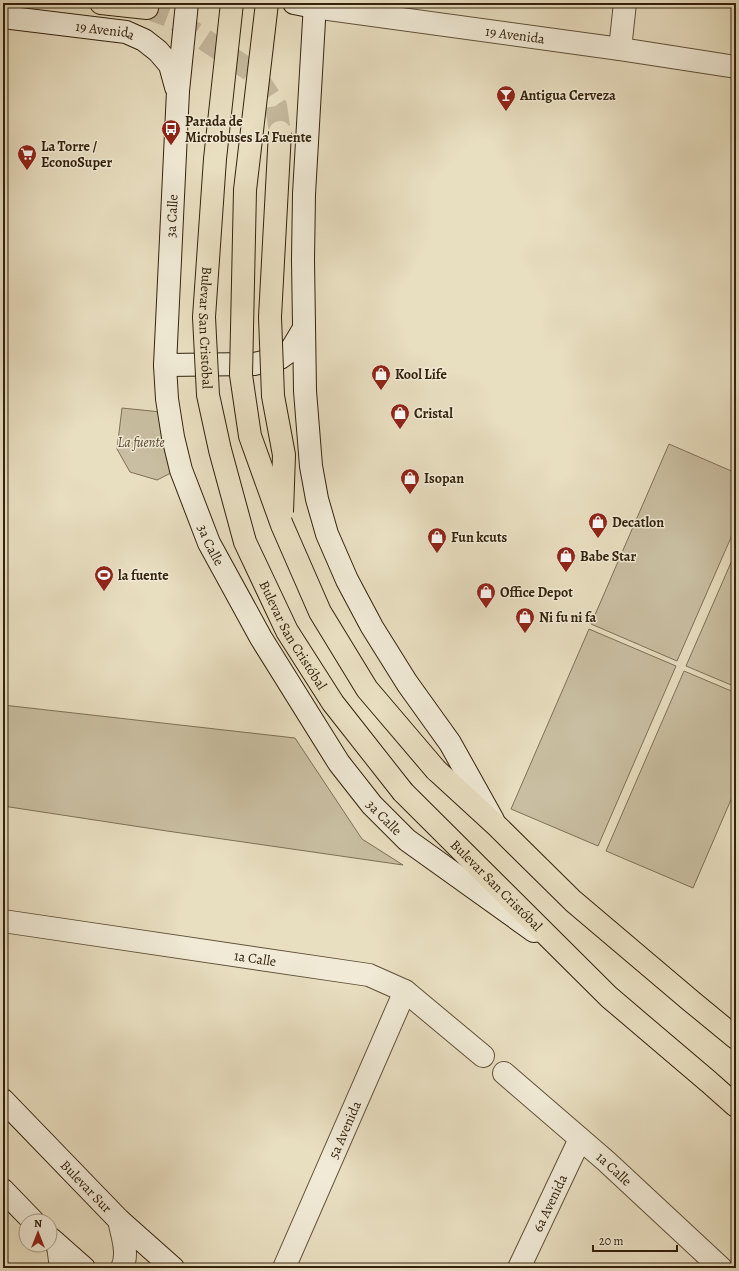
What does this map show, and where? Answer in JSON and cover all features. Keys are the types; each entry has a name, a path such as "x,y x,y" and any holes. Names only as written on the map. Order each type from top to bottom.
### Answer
{"main road":[{"path":"101,3 147,8"},
{"name":"Bulevar San Cristóbal","path":"232,3 215,159 204,317 208,395 220,450 244,542 287,631 333,703 403,792 609,997 736,1106"},
{"path":"267,3 244,190 241,375 250,436 282,525 320,612 366,689 436,770 497,826 573,901 736,1038"},
{"path":"280,132 270,317 273,396 284,455 282,525"}],"street":[{"name":"3a Calle","path":"187,3 178,91 165,365 173,438 181,470 210,543 261,638 339,763 372,805 407,840 564,953"},
{"path":"620,49 625,3"},
{"name":"19 Avenida","path":"308,4 736,67"},
{"path":"308,4 303,330 305,391 311,466 317,499 327,534 347,580 372,627 407,683 450,743 497,826"},
{"name":"19 Avenida","path":"3,17 126,32 144,40 158,51 170,65 178,91"},
{"path":"165,365 254,364 280,358 291,350 303,330"},
{"name":"1a Calle","path":"3,921 369,975 405,991 483,1056"},
{"name":"5a Avenida","path":"284,1268 405,991"},
{"name":"1a Calle","path":"504,1073 580,1139 721,1268"},
{"name":"Bulevar Sur","path":"3,1100 119,1220 173,1268"},
{"name":"6a Avenida","path":"519,1268 580,1139"},
{"path":"3,1190 25,1213"},
{"path":"119,1220 124,1244 125,1262 122,1268"},
{"path":"58,1245 84,1268"},
{"path":"57,1253 60,1268"}],"green space":[{"name":"La fuente","path":"122,408 161,412 171,473 157,480 130,472 117,449"},
{"path":"669,444 736,473 736,526 677,661 591,624"},
{"path":"736,551 736,687 686,666"},
{"path":"589,629 676,666 598,846 511,809"},
{"path":"684,671 736,693 736,788 693,888 606,851"},
{"path":"3,705 295,738 362,839 403,865 3,806"}],"tunnel":[{"path":"147,8 171,17 254,73 276,106 280,132"}],"place":[{"name":"Antigua Cerveza","path":"506,112"},
{"name":"Parada de Microbuses La Fuente","path":"171,146"},
{"name":"La Torre / EconoSuper","path":"27,171"},
{"name":"Kool Life","path":"381,391"},
{"name":"Cristal","path":"400,430"},
{"name":"Isopan","path":"410,495"},
{"name":"Decatlon","path":"598,539"},
{"name":"Fun kcuts","path":"437,554"},
{"name":"Babe Star","path":"566,573"},
{"name":"la fuente","path":"104,592"},
{"name":"Office Depot","path":"486,609"},
{"name":"Ni fu ni fa","path":"525,634"}]}
